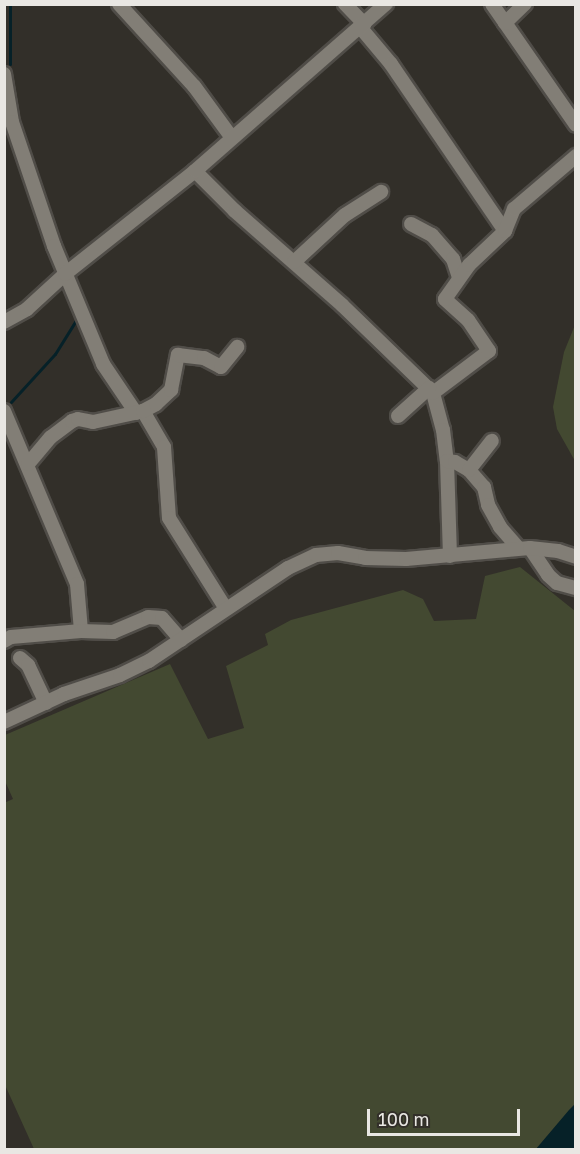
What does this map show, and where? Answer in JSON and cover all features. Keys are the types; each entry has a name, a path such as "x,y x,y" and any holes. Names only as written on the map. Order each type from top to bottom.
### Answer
{"street":[{"path":"119,4 138,22 154,45 194,86 232,138"},
{"path":"345,4 391,64 505,231"},
{"path":"4,322 27,309 65,274 195,171 387,4"},
{"path":"492,4 576,125"},
{"path":"505,23 525,4"},
{"path":"4,74 12,122 65,274 103,364 164,447 169,518 226,609"},
{"path":"398,416 489,351 468,320 445,299 459,277 505,231 514,209 576,156"},
{"path":"195,171 235,211 294,262 431,391 443,430 447,461 450,556"},
{"path":"294,262 345,215 381,192"},
{"path":"411,224 432,235 453,259 459,277"},
{"path":"28,464 51,437 72,421 78,419 93,422 139,412 165,398 171,390 178,355 204,358 221,367 237,346"},
{"path":"4,411 77,584 81,631"},
{"path":"468,470 492,441"},
{"path":"447,461 455,462 468,470 484,488 488,505 500,527 524,548 548,575 557,583 576,588"},
{"path":"4,722 64,694 120,675 149,661 294,564 316,555 338,553 364,558 406,559 524,548 558,551 576,556"},
{"path":"4,641 11,637 81,631 113,632 148,617 162,618 181,640"},
{"path":"20,658 28,664 46,703"}],"green space":[{"path":"575,325 575,461 557,429 553,407 564,352"},
{"path":"520,567 575,611 575,1104 536,1149 34,1149 5,1085 4,803 13,799 5,781 5,735 170,664 208,739 244,728 226,666 268,645 265,634 291,620 403,590 423,599 434,621 476,619 485,576"}],"water":[{"path":"575,1104 575,1149 536,1149 569,1110"}],"waterway":[{"path":"10,4 10,64"},
{"path":"11,402 55,354 78,317"}]}
